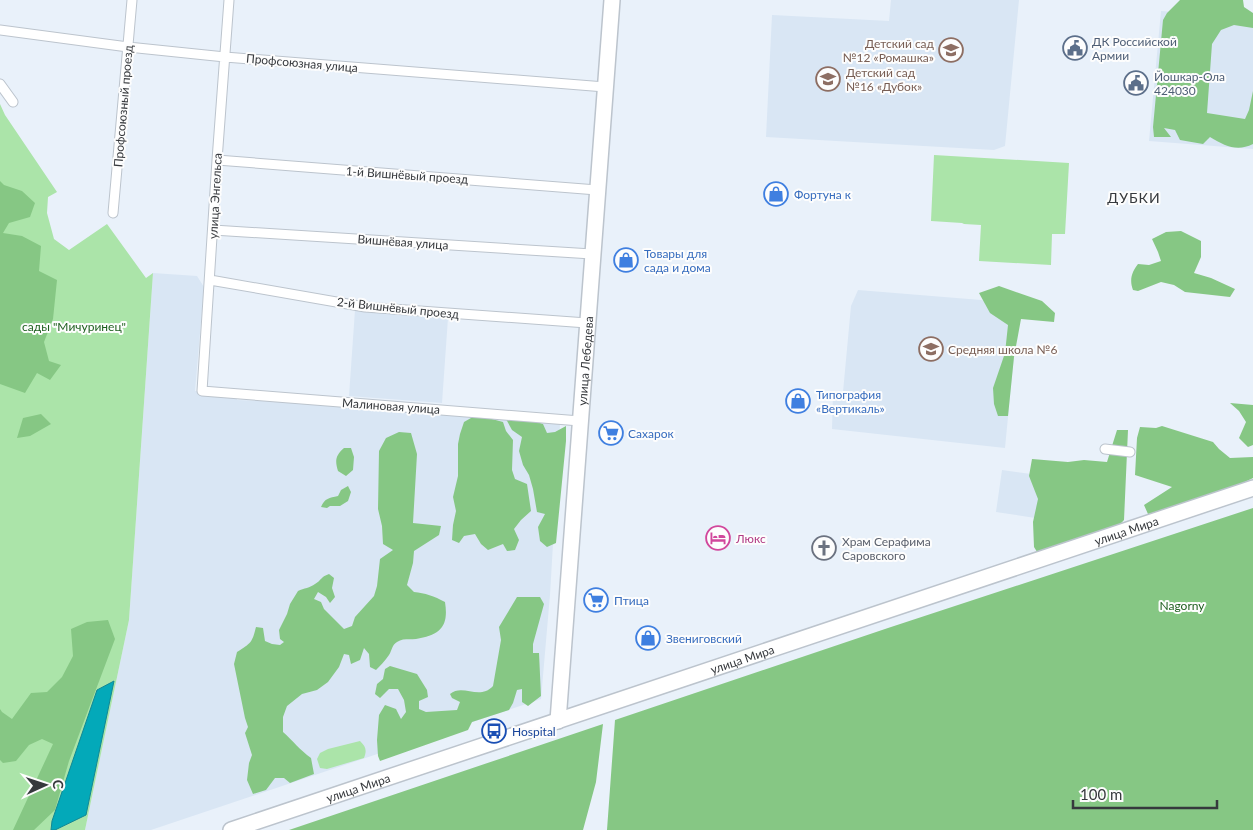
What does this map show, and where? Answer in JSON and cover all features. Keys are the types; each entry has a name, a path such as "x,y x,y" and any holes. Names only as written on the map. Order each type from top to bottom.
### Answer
{"main road":[{"name":"улица Лебедева","path":"558,721 612,0"},
{"name":"улица Мира","path":"231,830 1253,488"}],"street":[{"name":"Профсоюзный проезд","path":"113,213 132,0"},
{"name":"улица Энгельса","path":"202,391 229,0"},
{"name":"Профсоюзная улица","path":"0,30 225,57 605,87"},
{"path":"0,84 13,102"},
{"name":"1-й Вишнёвый проезд","path":"217,160 598,190"},
{"name":"Вишнёвая улица","path":"213,230 592,254"},
{"name":"2-й Вишнёвый проезд","path":"210,280 365,307 588,323"},
{"name":"Малиновая улица","path":"202,391 580,421"},
{"path":"1105,449 1130,452"}],"shaded area":[{"path":"891,0 1019,0 1005,146 994,150 766,137 772,15 889,21"},
{"path":"1161,11 1253,18 1253,149 1149,141"},
{"path":"153,273 197,276 204,287 195,391 237,394 237,400 289,402 560,424 550,595 541,699 151,830 85,830 129,620"},
{"name":"Средняя школа №6","path":"858,290 1019,303 1005,448 832,429 833,393 843,392 851,306"},
{"path":"355,310 448,318 442,403 349,396"},
{"path":"1002,470 1061,478 1055,521 996,512"}],"green space":[{"path":"1180,0 1243,0 1244,7 1253,13 1253,28 1234,25 1221,30 1212,44 1207,113 1245,119 1253,91 1253,144 1236,148 1210,137 1203,144 1180,140 1175,130 1164,128 1171,137 1154,137 1153,127 1163,20"},
{"name":"сады \"Мичуринец\"","path":"0,104 5,115 57,192 48,197 47,213 54,239 69,250 107,224 146,278 153,273 129,620 85,830 0,830"},
{"path":"934,155 1069,163 1065,234 1052,234 1051,265 979,261 981,225 931,221"},
{"path":"0,181 4,185 22,191 35,203 30,217 9,223 3,233 22,236 41,246 39,271 57,280 53,319 44,342 49,361 61,365 50,380 37,373 25,393 0,384"},
{"path":"1181,231 1201,241 1201,257 1194,273 1211,278 1235,289 1230,297 1185,292 1174,285 1161,282 1138,291 1133,290 1132,276 1138,264 1149,265 1161,261 1152,239 1166,232"},
{"path":"999,286 1042,301 1055,313 1054,322 1021,319 1014,357 1008,416 998,416 994,404 993,388 1005,353 1008,325 990,313 979,293"},
{"path":"1230,403 1253,405 1253,445 1248,447 1239,438 1246,422 1239,411"},
{"path":"41,414 51,424 30,436 17,438 23,418"},
{"path":"471,418 488,418 503,422 506,431 513,440 512,470 515,479 527,484 531,511 514,529 519,540 515,550 507,551 503,544 488,550 481,544 475,534 464,536 459,543 452,540 456,511 453,497 458,476 458,444 464,422"},
{"path":"506,419 531,420 543,424 547,433 555,432 566,426 556,543 547,547 540,541 538,527 545,514 537,512 529,475 523,465 519,451 522,437 512,430"},
{"path":"1162,426 1213,442 1230,458 1253,457 1253,478 1233,488 1175,510 1148,514 1144,505 1172,487 1135,475 1137,438 1140,427 1156,428"},
{"path":"1117,430 1128,430 1124,520 1110,535 1039,555 1034,547 1033,522 1038,499 1029,476 1032,459 1068,462 1084,460 1107,462"},
{"path":"399,432 411,433 417,454 413,523 441,526 439,535 414,551 407,585 414,592 430,595 445,602 446,618 444,624 437,632 431,635 397,642 376,670 370,667 369,654 364,648 360,660 351,664 349,655 344,654 339,667 328,682 317,690 302,694 287,706 283,717 283,732 311,758 314,774 290,783 284,778 275,778 266,790 253,794 247,780 252,755 245,733 248,727 234,664 237,652 250,642 256,627 263,628 265,641 280,645 284,642 280,639 279,630 298,591 317,583 329,574 334,578 332,588 335,597 330,603 326,597 318,592 314,599 321,602 324,609 344,629 352,626 355,617 374,596 380,559 393,550 383,544 382,526 378,509 379,451 386,438"},
{"path":"344,448 351,448 354,457 353,470 346,476 338,471 336,464 337,456"},
{"path":"348,486 351,492 348,501 340,506 321,507 326,500 338,496 341,490"},
{"name":"Nagorny","path":"1253,508 1253,830 607,830 615,720"},
{"path":"517,597 540,597 544,604 533,644 533,653 539,653 541,696 528,706 522,702 522,689 517,690 509,710 472,722 468,730 380,761 377,740 379,715 385,705 396,709 401,719 406,712 404,700 398,689 389,689 380,698 375,694 377,684 383,679 385,669 390,666 417,674 427,690 428,697 419,701 419,709 426,712 457,710 460,702 452,698 450,694 460,690 482,692 493,686 501,640 499,627"},
{"path":"108,620 115,639 69,761 55,810 34,830 13,830 53,744 42,739 29,745 16,761 3,763 0,760 0,709 12,719 31,693 47,692 62,677 73,656 71,629 87,622"},
{"path":"603,724 596,782 583,830 289,830"},
{"path":"360,741 365,749 364,758 327,769 320,768 317,759 320,753 328,749"}],"water":[{"path":"114,681 86,815 55,830 51,830 52,821 97,690"}],"place":[{"name":"ДК Российской Армии","path":"1075,48"},
{"name":"Детский сад №12 «Ромашка»","path":"951,50"},
{"name":"Детский сад №16 «Дубок»","path":"828,79"},
{"name":"Йошкар-Ола 424030","path":"1136,83"},
{"name":"Фортуна к","path":"776,194"},
{"name":"Товары для сада и дома","path":"626,260"},
{"name":"Средняя школа №6","path":"931,349"},
{"name":"Типография «Вертикаль»","path":"798,401"},
{"name":"Сахарок","path":"611,433"},
{"name":"Люкс","path":"718,538"},
{"name":"Храм Серафима Саровского","path":"824,548"},
{"name":"Птица","path":"596,600"},
{"name":"Звениговский","path":"648,638"},
{"name":"Hospital","path":"494,731"}],"district":[{"name":"ДУБКИ","path":"1134,197"}]}
